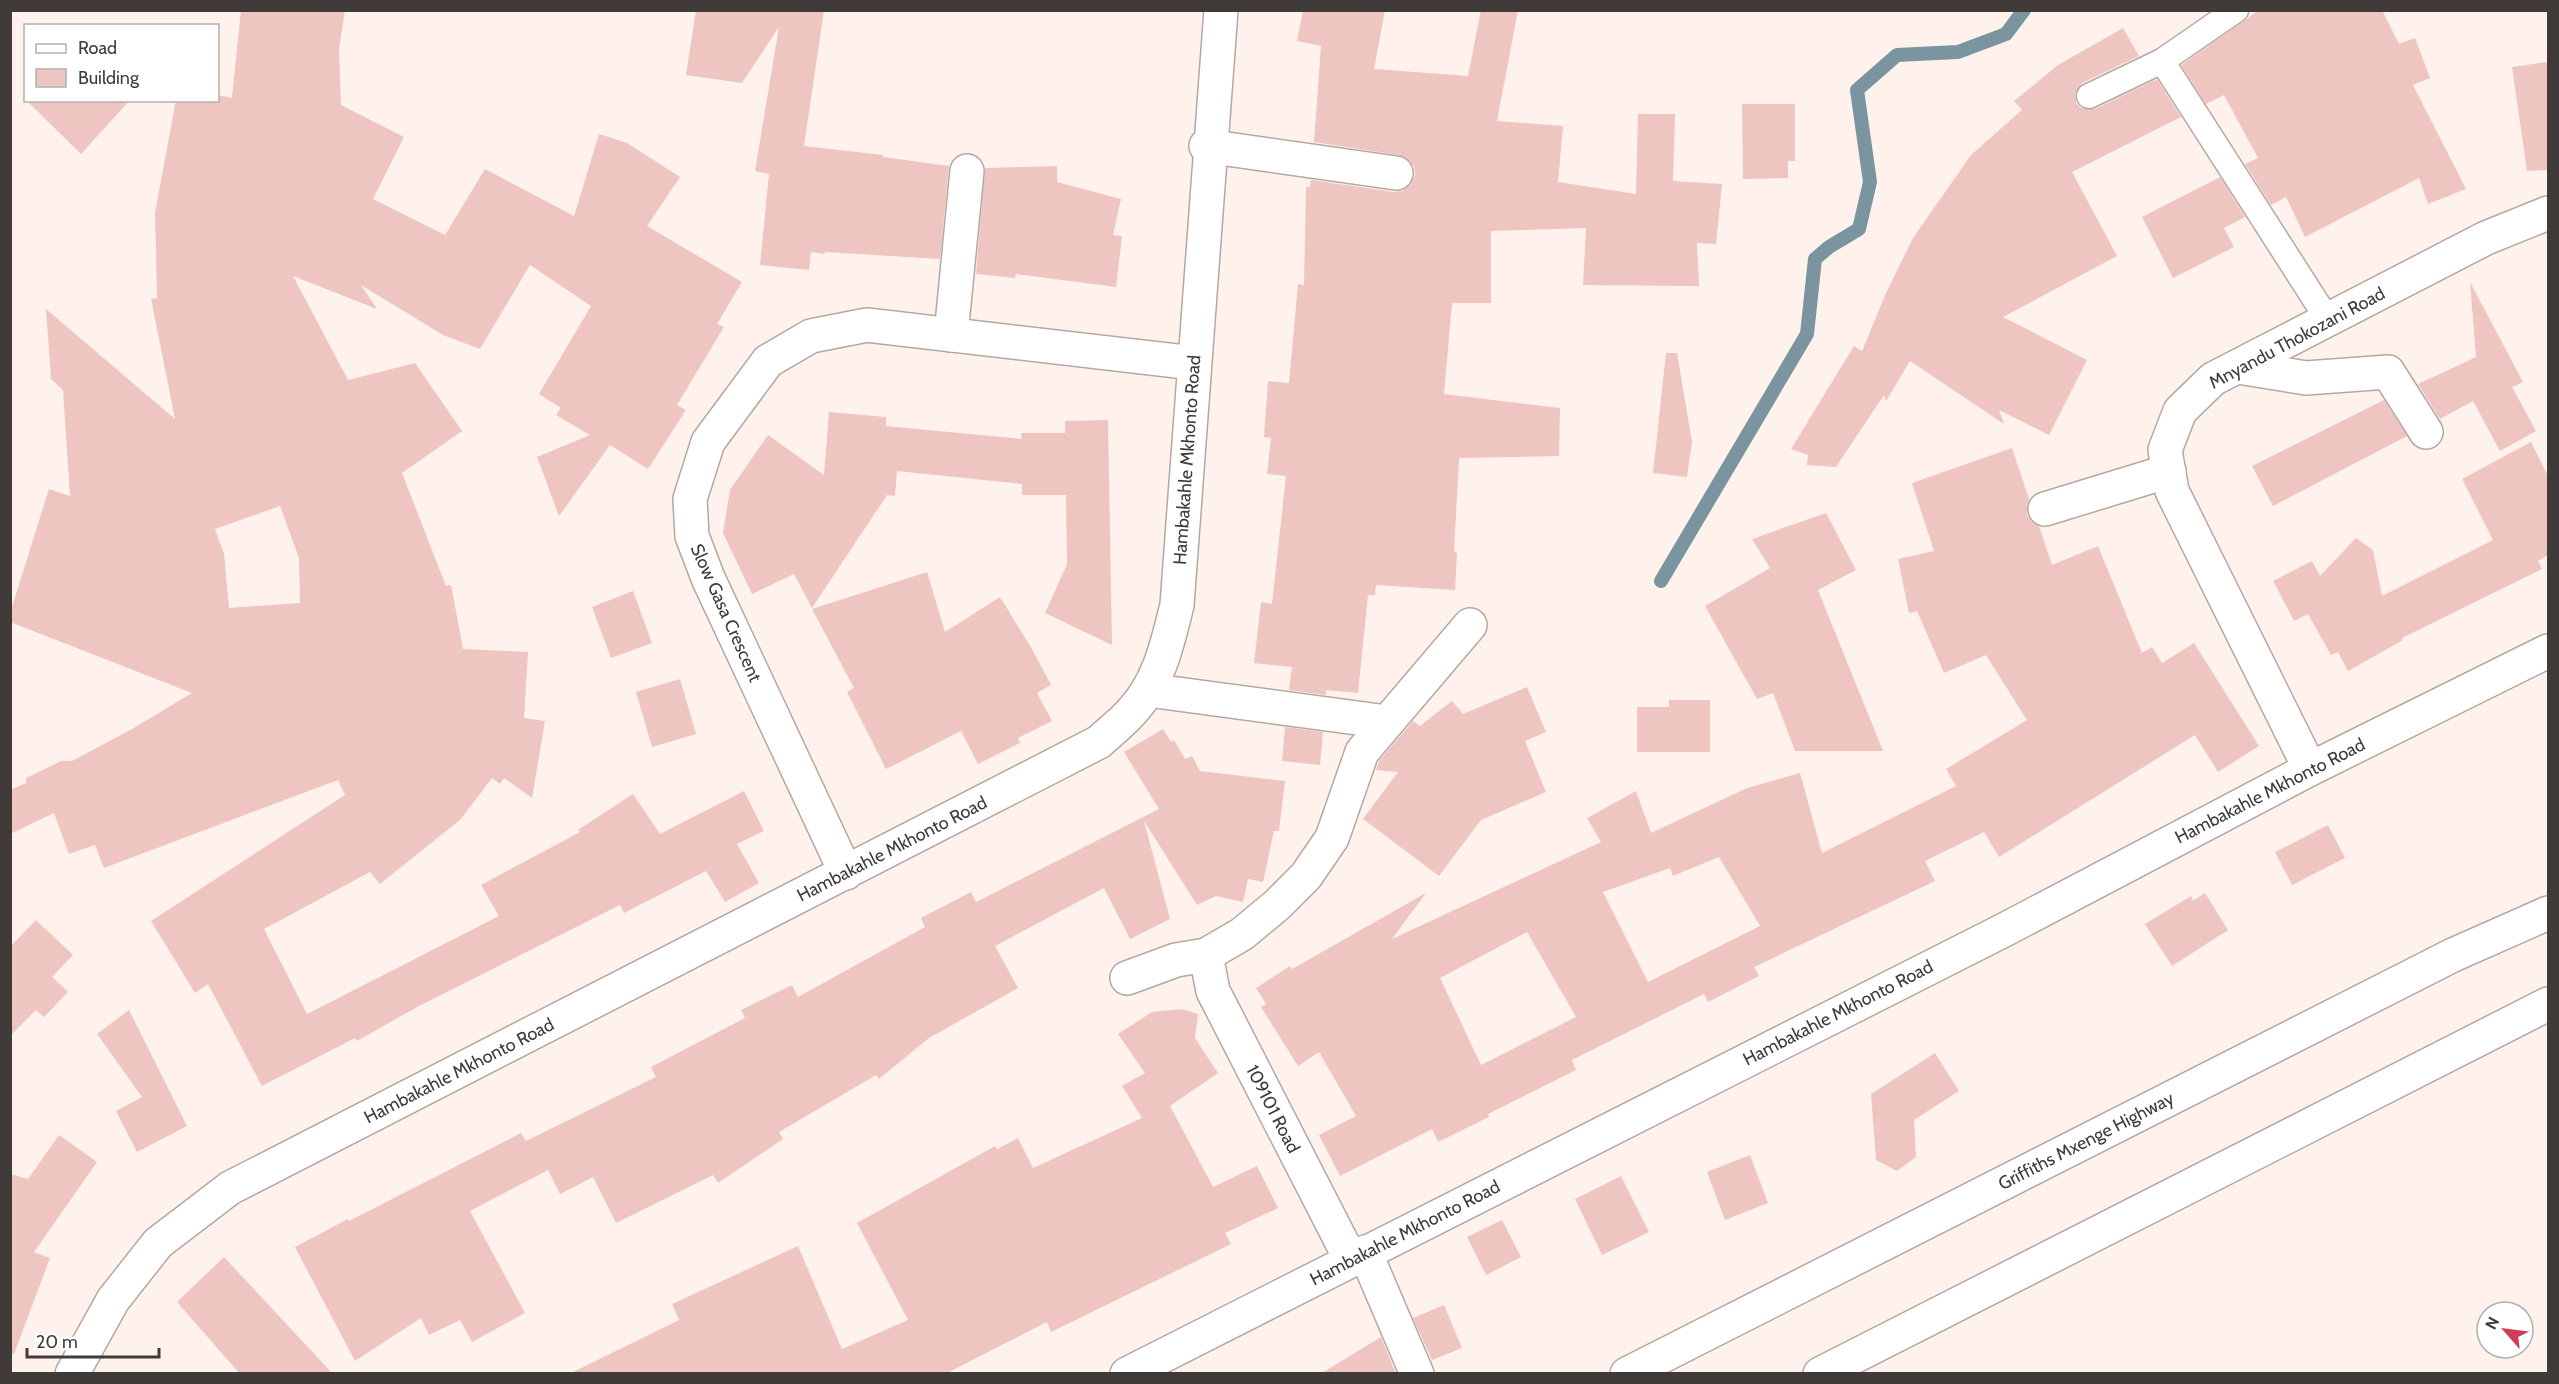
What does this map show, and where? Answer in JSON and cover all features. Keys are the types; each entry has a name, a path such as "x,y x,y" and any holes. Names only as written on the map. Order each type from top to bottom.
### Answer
{"street":[{"name":"Hambakahle Mkhonto Road","path":"72,1374 113,1300 158,1243 230,1188 1099,742 1134,709 1148,690 1167,645 1177,605 1208,147 1221,10"},
{"path":"1208,147 1396,173"},
{"path":"951,335 967,171"},
{"name":"Mnyandu Thokozani Road","path":"2310,769 2172,491 2165,450 2180,411 2213,379 2486,238 2548,213"},
{"name":"Slow Gasa Crescent","path":"846,873 708,578 692,536 690,500 708,442 768,361 811,336 867,325 1194,363"},
{"path":"2238,367 2306,378 2388,372 2426,432"},
{"path":"2045,509 2169,471"},
{"path":"1127,978 1176,960 1206,955 1242,934 1306,876 1332,838 1362,752 1470,624"},
{"name":"Hambakahle Mkhonto Road","path":"1127,1374 2006,928 2310,769 2548,651"},
{"path":"1148,690 1387,722"},
{"name":"Griffiths Mxenge Highway","path":"1627,1374 2442,960 2548,913"},
{"name":"109101 Road","path":"1206,955 1212,991 1358,1256 1417,1374"},
{"path":"1820,1374 2548,1004"}],"lane":[{"path":"2089,96 2162,61 2236,10"},
{"path":"2162,61 2328,320"}],"building":[{"path":"241,10 345,10 339,49 341,105 404,137 373,199 445,235 485,169 574,216 599,134 627,143 680,177 647,226 742,282 717,324 724,327 677,405 686,410 648,469 610,445 559,516 537,457 590,435 556,415 561,408 539,394 591,306 530,265 480,349 443,335 361,285 377,309 293,276 348,380 415,363 462,431 402,473 446,586 451,585 463,649 528,652 524,718 545,721 532,798 504,778 500,784 492,778 460,820 380,884 370,872 264,929 307,1014 499,916 481,885 580,832 578,830 633,794 660,834 744,791 764,831 737,844 759,883 725,902 706,871 624,913 620,905 419,1006 357,1041 355,1038 262,1086 208,984 195,993 151,921 345,795 338,780 104,868 95,845 69,854 54,813 10,834 10,790 26,783 26,778 61,761 72,761 192,693 10,622 10,613 49,489 70,496 63,390 51,379 46,309 175,419 151,299 157,298 155,213 176,102 219,102 219,95 232,98","holes":["280,506 299,558 300,603 229,608 224,554 215,529"]},
{"path":"696,10 824,10 804,146 883,155 883,157 949,166 940,259 811,252 809,270 760,265 769,174 755,171 779,27 742,83 686,75"},
{"path":"1303,10 1385,10 1374,69 1468,76 1481,10 1518,10 1497,121 1563,126 1558,182 1636,194 1638,114 1675,114 1673,181 1722,184 1716,244 1697,243 1699,286 1583,285 1586,228 1491,231 1491,303 1452,303 1444,394 1560,408 1559,456 1459,458 1454,552 1457,553 1455,590 1376,585 1375,595 1368,595 1358,693 1326,690 1326,695 1289,690 1292,667 1254,663 1261,602 1272,604 1286,476 1267,474 1271,438 1264,437 1268,381 1289,383 1298,284 1304,285 1306,187 1310,187 1311,180 1394,192 1402,191 1410,185 1415,175 1414,167 1408,159 1399,155 1314,142 1321,46 1297,41"},
{"path":"2259,10 2382,10 2399,44 2415,38 2430,78 2413,85 2466,189 2428,204 2419,178 2305,237 2286,197 2271,205 2245,164 2258,158 2224,95 2206,104 2181,65"},
{"path":"2123,28 2139,56 2082,83 2075,94 2076,103 2081,108 2095,109 2157,79 2181,117 2072,172 2117,256 2003,317 2087,360 2049,435 1999,410 2004,424 1910,361 1886,401 1884,395 1836,467 1807,465 1808,455 1791,449 1854,346 1862,351 1886,293 1913,238 1971,155 2022,110 2014,101 2058,65"},
{"path":"2548,62 2548,170 2527,171 2512,67"},
{"path":"28,102 128,102 81,154"},
{"path":"1742,104 1795,104 1795,161 1788,161 1788,178 1743,179"},
{"path":"1057,166 1057,182 1121,199 1113,235 1122,236 1116,287 1016,274 1015,278 976,274 985,168"},
{"path":"2220,177 2245,217 2224,228 2234,247 2173,278 2142,217"},
{"path":"2470,282 2523,382 2512,387 2536,431 2500,451 2473,401 2440,419 2418,384 2476,357"},
{"path":"1666,353 1677,353 1692,442 1687,477 1653,473"},
{"path":"2384,400 2407,436 2273,506 2252,466"},
{"path":"829,412 886,417 886,426 1022,439 1021,433 1065,433 1065,421 1108,420 1112,645 1045,613 1067,564 1066,495 1022,495 1022,484 897,471 895,496 887,495 812,608 794,574 752,594 723,533 730,490 768,435 824,475"},
{"path":"2531,442 2548,476 2548,555 2538,561 2542,569 2402,638 2403,640 2348,671 2338,652 2331,655 2308,614 2294,621 2273,581 2312,561 2320,576 2356,538 2373,550 2382,596 2493,540 2462,479"},
{"path":"2012,448 2029,499 2027,515 2039,526 2052,565 2098,546 2142,653 2152,647 2162,663 2194,643 2259,746 2218,772 2195,735 1999,857 1984,832 1925,861 1935,881 1754,967 1759,976 1708,1002 1704,994 1572,1060 1576,1070 1438,1142 1432,1129 1340,1176 1319,1135 1356,1116 1319,1052 1298,1066 1261,1007 1266,1004 1256,988 1290,966 1292,969 1426,893 1392,939 1601,842 1587,818 1636,791 1651,833 1747,788 1800,773 1822,853 1956,786 1946,769 2027,720 1986,655 1944,673 1917,611 1909,613 1898,559 1934,551 1912,483","holes":["1719,857 1760,926 1648,982 1603,892 1670,868 1673,876","1527,932 1576,1017 1481,1065 1440,978"]},
{"path":"1826,513 1856,570 1818,590 1883,751 1795,751 1773,693 1757,699 1705,606 1770,568 1752,539"},
{"path":"927,572 945,632 1000,597 1051,685 1037,693 1052,721 1018,738 1020,743 978,764 961,731 886,769 847,692 854,688 812,609"},
{"path":"633,591 652,643 611,658 592,607"},
{"path":"680,679 696,734 652,747 636,692"},
{"path":"1527,687 1546,732 1525,741 1546,792 1481,820 1439,876 1363,819 1398,772 1376,770 1379,761 1413,721 1420,726 1452,701 1463,714"},
{"path":"1669,700 1710,700 1710,752 1637,752 1637,707 1669,707"},
{"path":"1285,727 1323,732 1320,765 1282,761"},
{"path":"1163,729 1171,742 1174,740 1185,759 1192,756 1200,771 1285,781 1279,831 1274,831 1263,882 1248,879 1243,902 1216,896 1197,905 1144,821 1170,919 1130,939 1104,888 995,946 1018,988 929,1038 879,1079 876,1075 779,1132 783,1139 718,1183 713,1175 616,1223 593,1177 560,1194 548,1170 470,1211 525,1313 472,1342 460,1320 429,1335 421,1318 355,1361 295,1247 521,1133 526,1141 656,1077 651,1067 745,1018 741,1010 792,985 798,997 925,927 921,918 971,892 976,902 1159,809 1124,752"},
{"path":"2328,825 2345,858 2292,885 2275,852"},
{"path":"2205,893 2228,930 2172,966 2145,924 2191,896 2193,901"},
{"path":"36,920 73,955 52,977 68,992 44,1017 36,1010 10,1036 10,947"},
{"path":"1182,1009 1198,1014 1195,1038 1218,1073 1170,1106 1213,1187 1257,1166 1278,1208 1225,1233 1231,1244 1051,1332 1047,1322 945,1374 569,1374 679,1320 672,1304 798,1246 842,1349 908,1320 857,1223 995,1146 997,1149 1018,1138 1033,1168 1142,1118 1122,1086 1145,1073 1118,1034 1152,1012"},
{"path":"129,1010 187,1126 137,1152 116,1111 142,1097 97,1034"},
{"path":"1935,1053 1959,1091 1914,1120 1916,1157 1897,1171 1876,1160 1871,1094"},
{"path":"59,1135 97,1162 34,1252 50,1258 14,1354 10,1353 10,1174 28,1179"},
{"path":"1750,1155 1768,1203 1725,1220 1707,1172"},
{"path":"1621,1176 1649,1232 1602,1255 1575,1199"},
{"path":"1502,1220 1521,1257 1486,1275 1467,1237"},
{"path":"224,1257 333,1374 240,1374 177,1302"},
{"path":"1444,1305 1462,1348 1432,1360 1413,1318"},
{"path":"1381,1337 1396,1374 1320,1374"}],"waterway":[{"path":"1661,581 1807,334 1815,259 1829,247 1859,229 1870,182 1857,90 1897,55 1958,52 2006,34 2024,10"}]}
